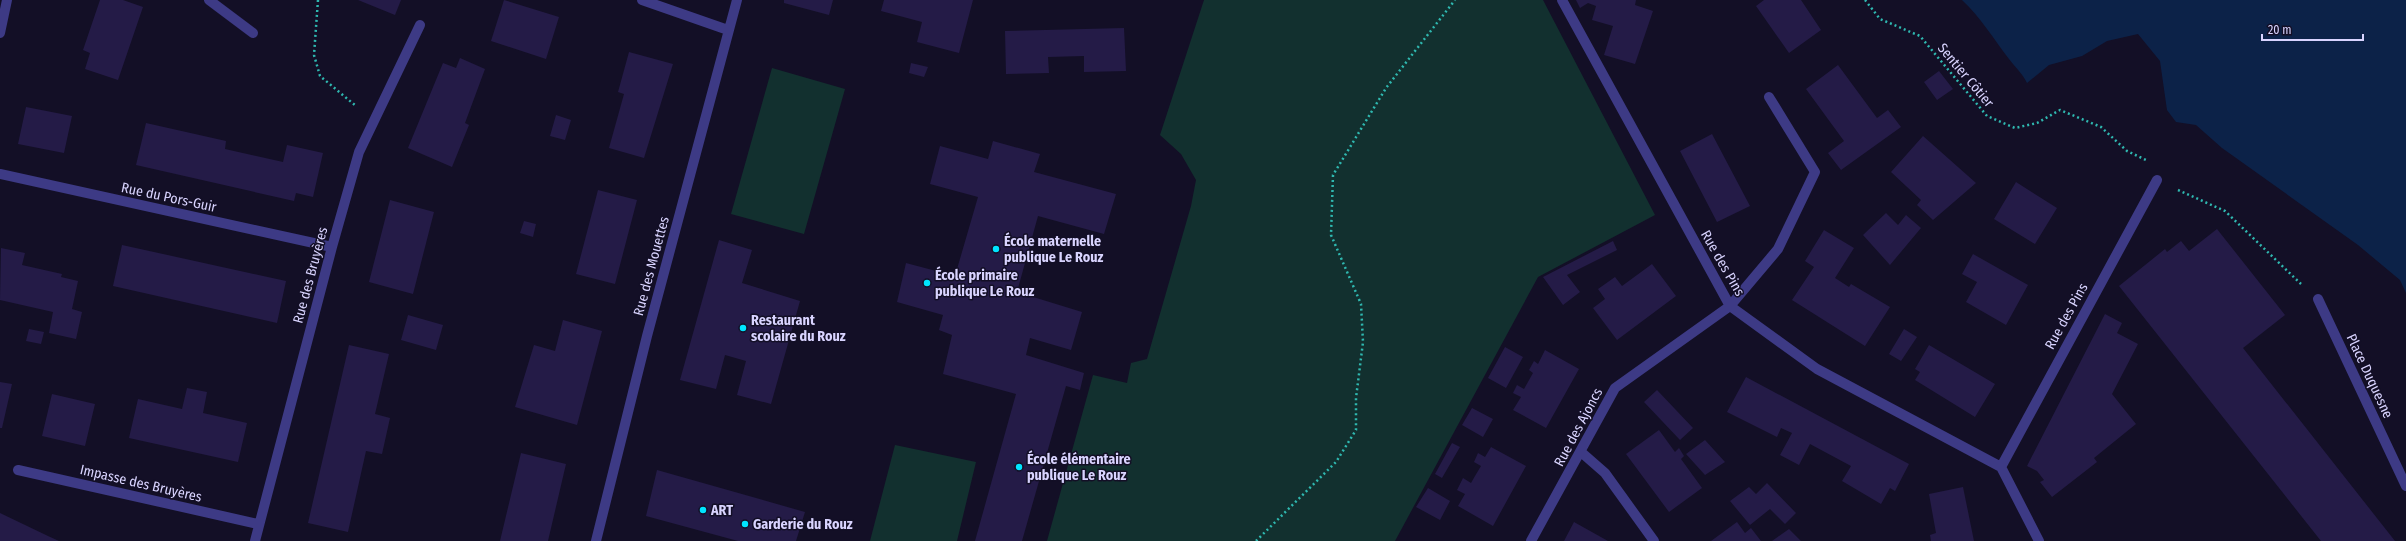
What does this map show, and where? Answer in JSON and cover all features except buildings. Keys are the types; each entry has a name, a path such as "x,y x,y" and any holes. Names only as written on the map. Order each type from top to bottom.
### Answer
{"street":[{"path":"0,33 6,0"},
{"path":"209,0 253,33"},
{"path":"642,0 728,30"},
{"name":"Rue des Mouettes","path":"596,541 647,336 737,0"},
{"name":"Rue des Pins","path":"1562,0 1730,306 1817,369 2001,466 2157,180"},
{"name":"Rue des Bruyères","path":"255,541 258,524 332,247 360,152 373,120 420,25"},
{"name":"Rue des Ajoncs","path":"1531,541 1615,388 1730,306 1778,249 1815,172 1768,97"},
{"name":"Rue du Pors-Guir","path":"0,174 332,247"},
{"name":"Place Duquesne","path":"2318,300 2406,486"},
{"path":"1581,452 1605,473 1654,541"},
{"path":"2001,466 2039,541"},
{"name":"Impasse des Bruyères","path":"18,470 258,524"}],"path":[{"path":"318,0 314,55 320,76 373,120"},
{"path":"1256,541 1280,520 1336,462 1356,430 1356,398 1364,342 1361,304 1331,235 1333,175 1386,88 1455,0"},
{"name":"Sentier Côtier","path":"1864,0 1880,19 1920,36 1987,116 2015,128 2037,123 2060,110 2101,127 2127,151 2148,161 2157,180"},
{"path":"2157,180 2225,211 2318,300"}],"green space":[{"path":"1204,0 1543,0 1655,215 1538,277 1395,541 1047,541 1093,375 1127,383 1131,363 1147,359 1191,206 1196,180 1181,154 1160,135"},
{"path":"772,68 845,89 804,234 731,214"},
{"path":"895,445 976,462 957,541 870,541"}],"water":[{"path":"1962,0 2406,0 2406,293 2400,280 2358,245 2222,148 2196,125 2176,122 2167,110 2160,61 2138,34 2107,41 2082,56 2049,65 2027,83 1981,21"}],"place":[{"name":"École maternelle publique Le Rouz","path":"996,249"},
{"name":"École primaire publique Le Rouz","path":"927,283"},
{"name":"Restaurant scolaire du Rouz","path":"743,328"},
{"name":"École élémentaire publique Le Rouz","path":"1019,467"},
{"name":"ART","path":"703,510"},
{"name":"Garderie du Rouz","path":"745,524"}]}
